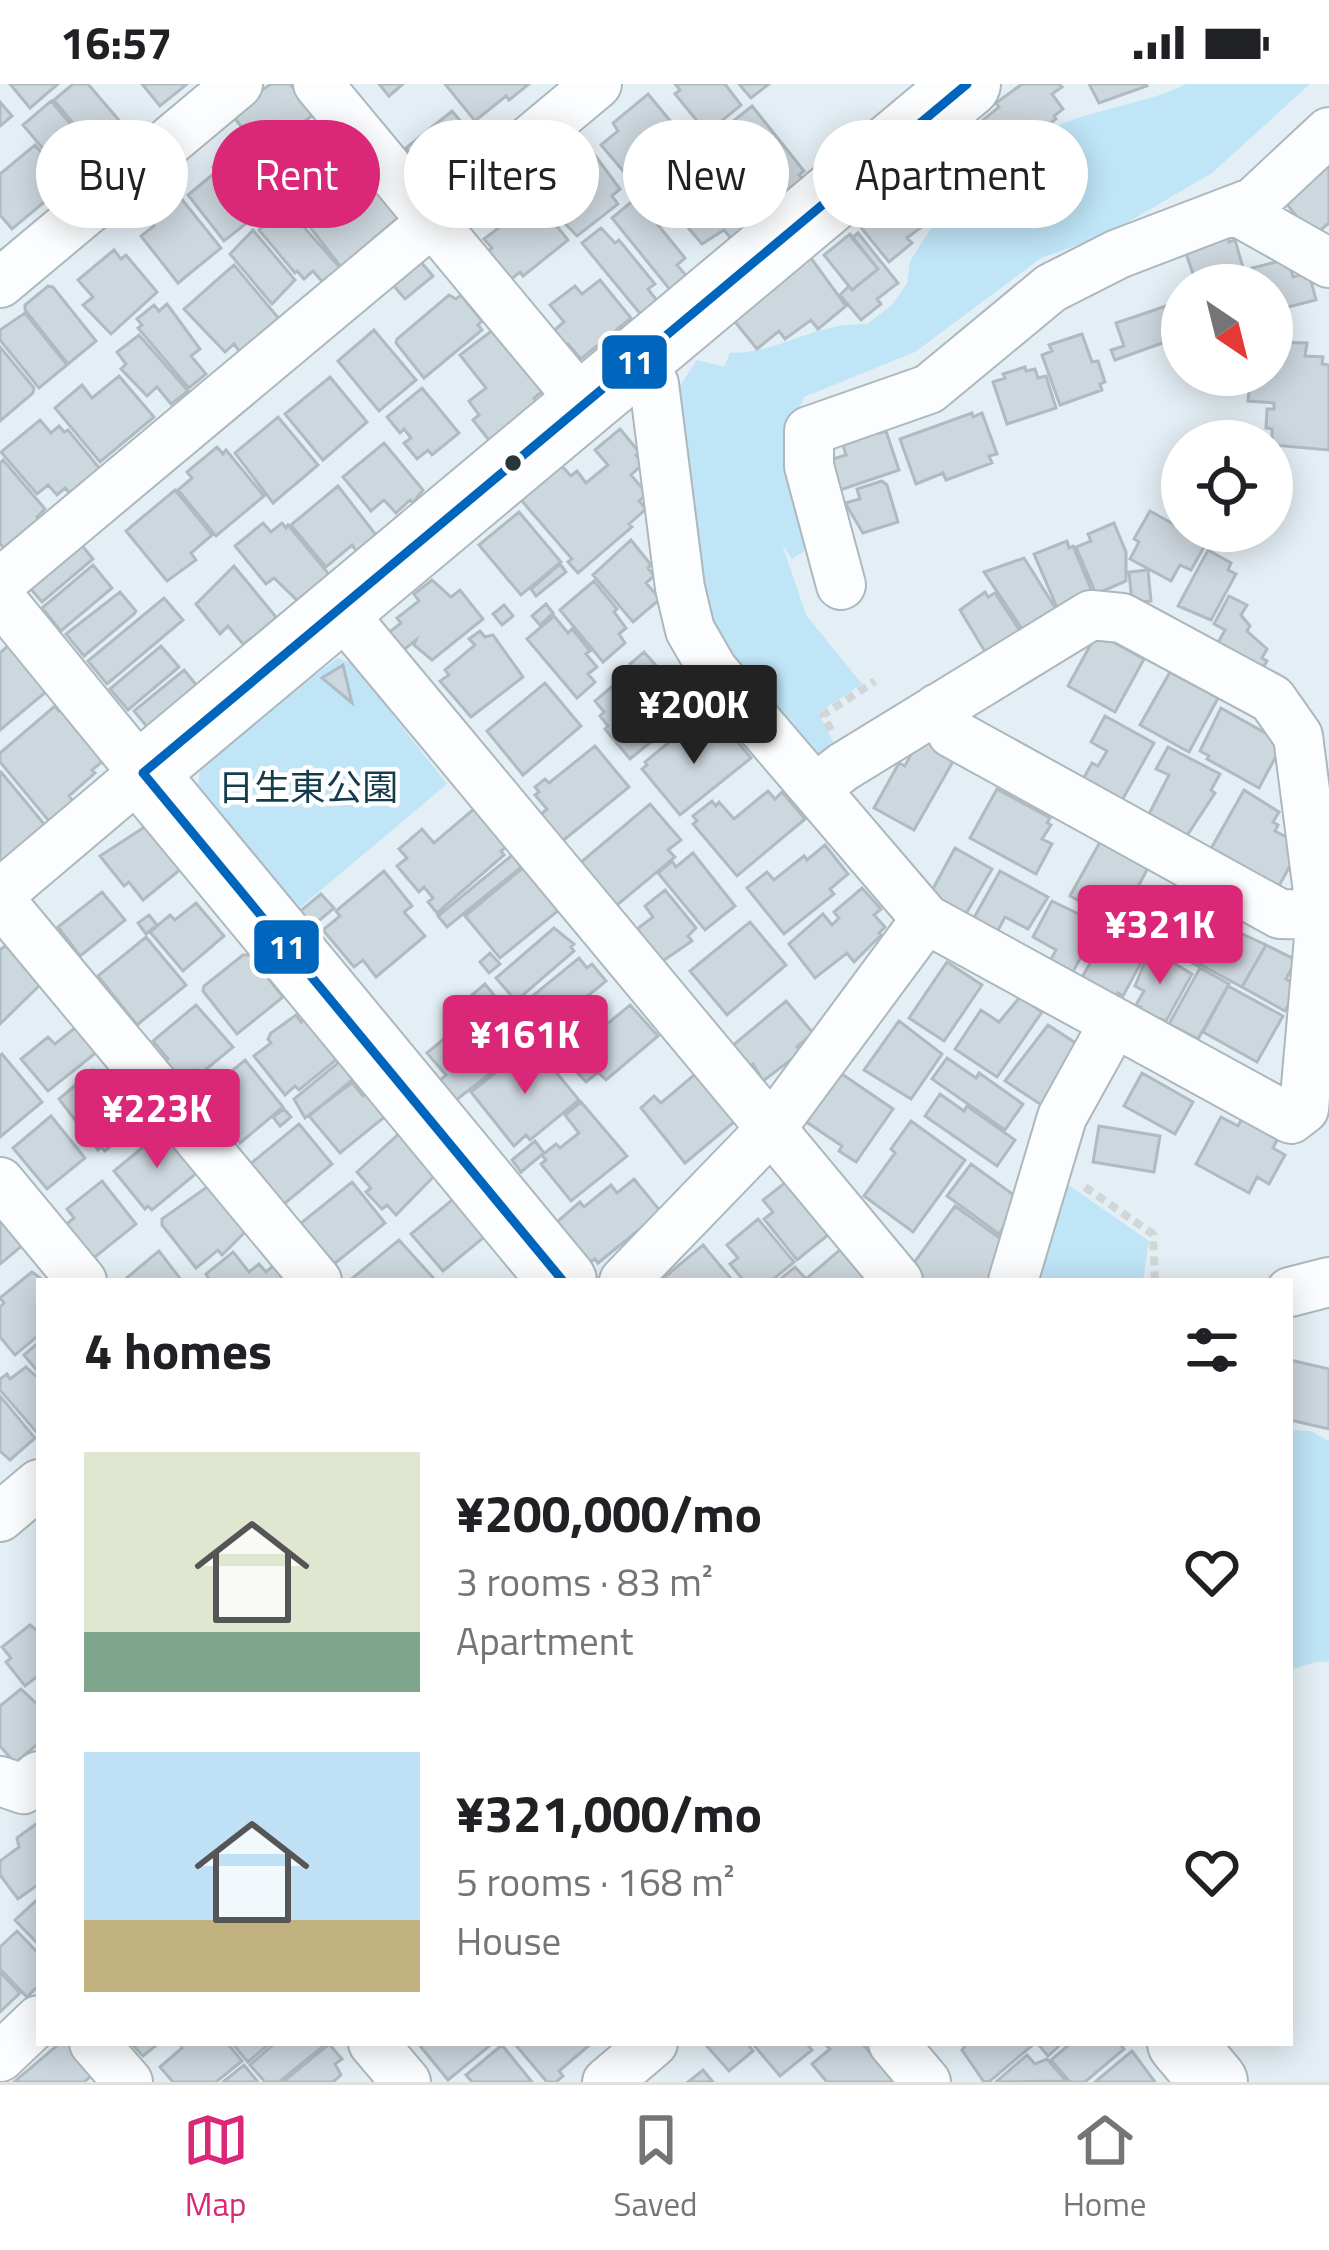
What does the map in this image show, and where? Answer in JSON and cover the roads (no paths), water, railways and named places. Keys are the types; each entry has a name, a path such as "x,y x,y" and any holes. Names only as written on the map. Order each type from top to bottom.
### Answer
{"street":[{"path":"0,283 238,84"},
{"path":"318,84 404,188"},
{"path":"554,120 597,84"},
{"path":"315,1278 0,897 338,608 967,84"},
{"path":"841,585 808,466 809,431 929,389 1051,288 1118,254 1238,212 1329,132"},
{"path":"1238,212 1329,263"},
{"path":"0,583 425,228"},
{"path":"437,228 584,404"},
{"path":"636,361 654,384 680,588 690,630 712,670 926,919 1291,1119 1304,1109 1321,915 1298,736 1272,699 1122,618 1090,615 843,766 815,789"},
{"path":"0,598 561,1278"},
{"path":"338,608 895,1278"},
{"path":"938,708 952,733 1280,914 1321,915"},
{"path":"627,1278 770,1130 926,919"},
{"path":"1014,1278 1062,1118 1114,1023"},
{"path":"0,1182 80,1278"},
{"path":"1293,1291 1329,1282"},
{"path":"0,1516 36,1486"},
{"path":"0,1781 23,1790 36,1779"},
{"path":"0,2057 36,2023"},
{"path":"97,2046 128,2082"},
{"path":"376,2046 406,2082"},
{"path":"607,2082 649,2046"},
{"path":"896,2046 926,2082"},
{"path":"1184,2046 1214,2082"}],"park label":[{"name":"日生東公園","path":"308,787"}]}
